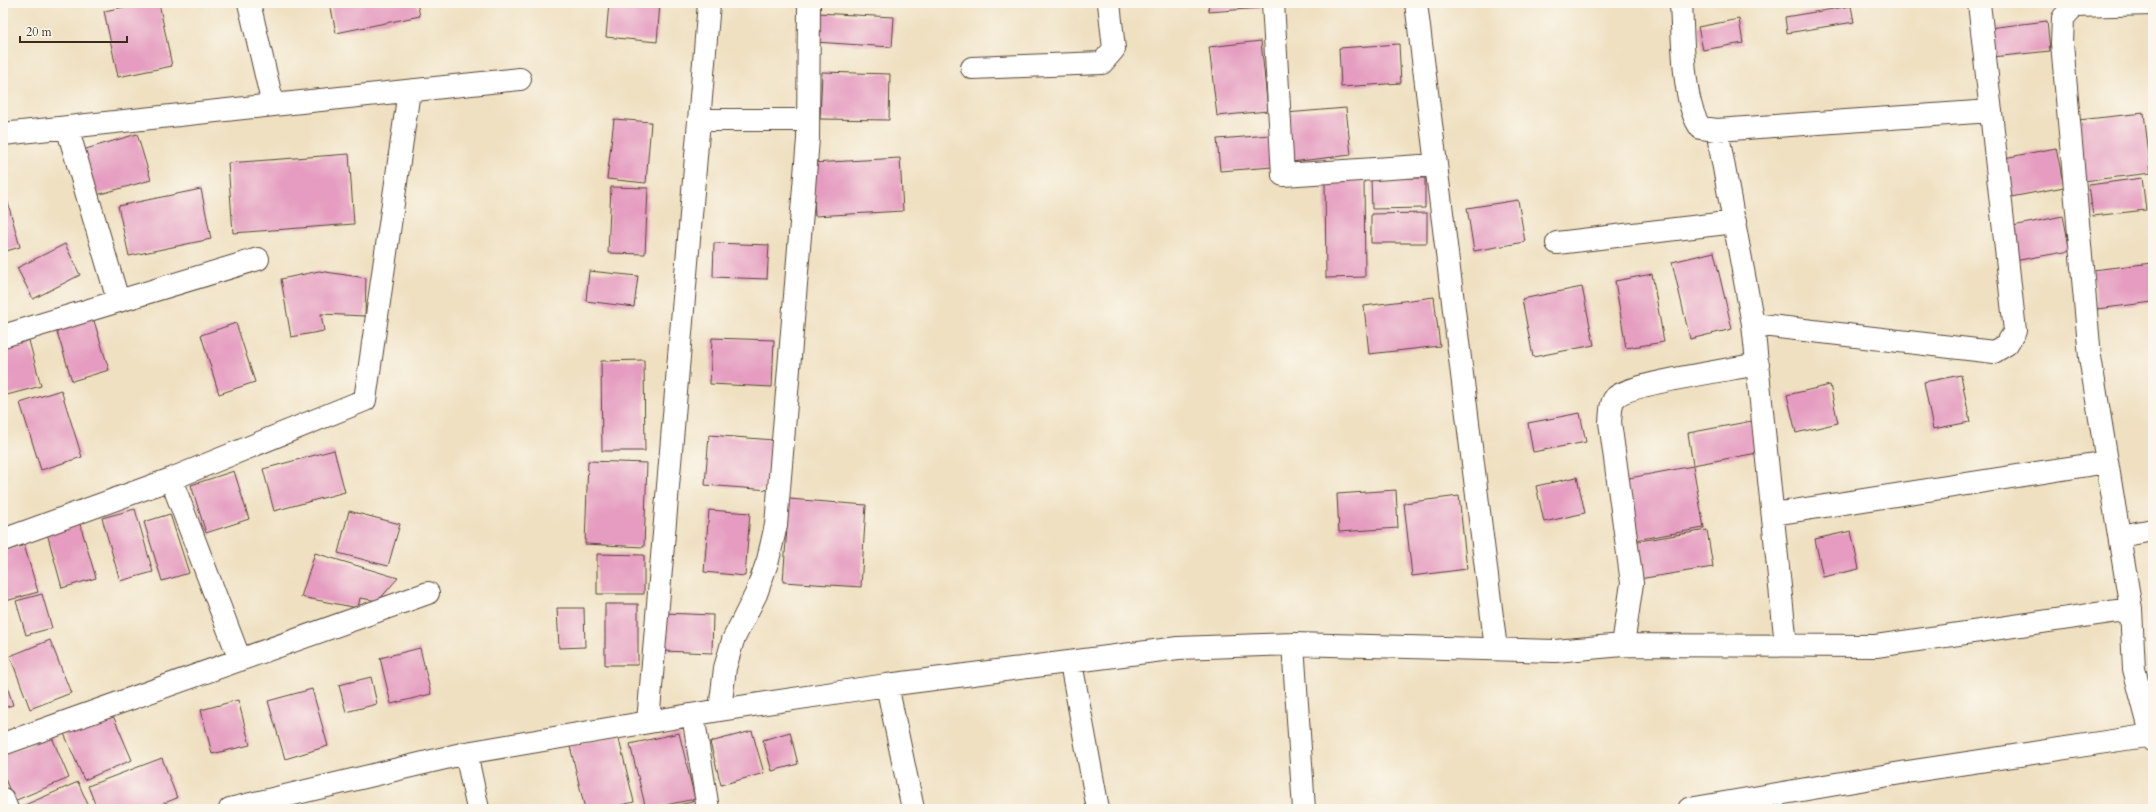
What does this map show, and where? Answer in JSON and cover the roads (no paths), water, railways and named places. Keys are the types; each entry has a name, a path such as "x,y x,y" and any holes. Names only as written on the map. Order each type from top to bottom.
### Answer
{"street":[{"path":"249,3 273,105"},
{"path":"648,722 709,3"},
{"path":"720,710 725,668 733,640 756,594 768,560 776,525 808,120 809,3"},
{"path":"972,68 1102,63 1114,48 1110,3"},
{"path":"1273,3 1283,175 1436,165"},
{"path":"1416,3 1496,649"},
{"path":"1681,3 1689,97 1694,120 1701,128 1717,130 1991,111"},
{"path":"1753,324 1994,352 2007,344 2015,331 1980,3"},
{"path":"1689,809 1907,772 2152,738 2144,667 2131,609 2090,357 2062,43 2063,18 2074,6 2153,4"},
{"path":"3,134 520,79"},
{"path":"3,540 171,479 365,400 409,91"},
{"path":"699,120 808,120"},
{"path":"68,127 118,300"},
{"path":"1717,130 1753,324 1774,514 1786,645"},
{"path":"1557,243 1735,222"},
{"path":"3,336 118,300 258,260"},
{"path":"1623,645 1632,583 1610,422 1611,408 1614,398 1622,393 1649,385 1758,364"},
{"path":"1774,514 2107,462"},
{"path":"171,479 240,660"},
{"path":"2120,536 2153,530"},
{"path":"3,744 428,593"},
{"path":"230,809 466,753 648,722 887,685 1071,663 1178,648 1292,644 1556,651 1623,645 1876,646 2131,609"},
{"path":"1292,644 1304,809"},
{"path":"1071,663 1098,809"},
{"path":"887,685 913,809"},
{"path":"693,715 708,809"},
{"path":"466,753 478,809"},
{"path":"3,799 7,809"}]}
